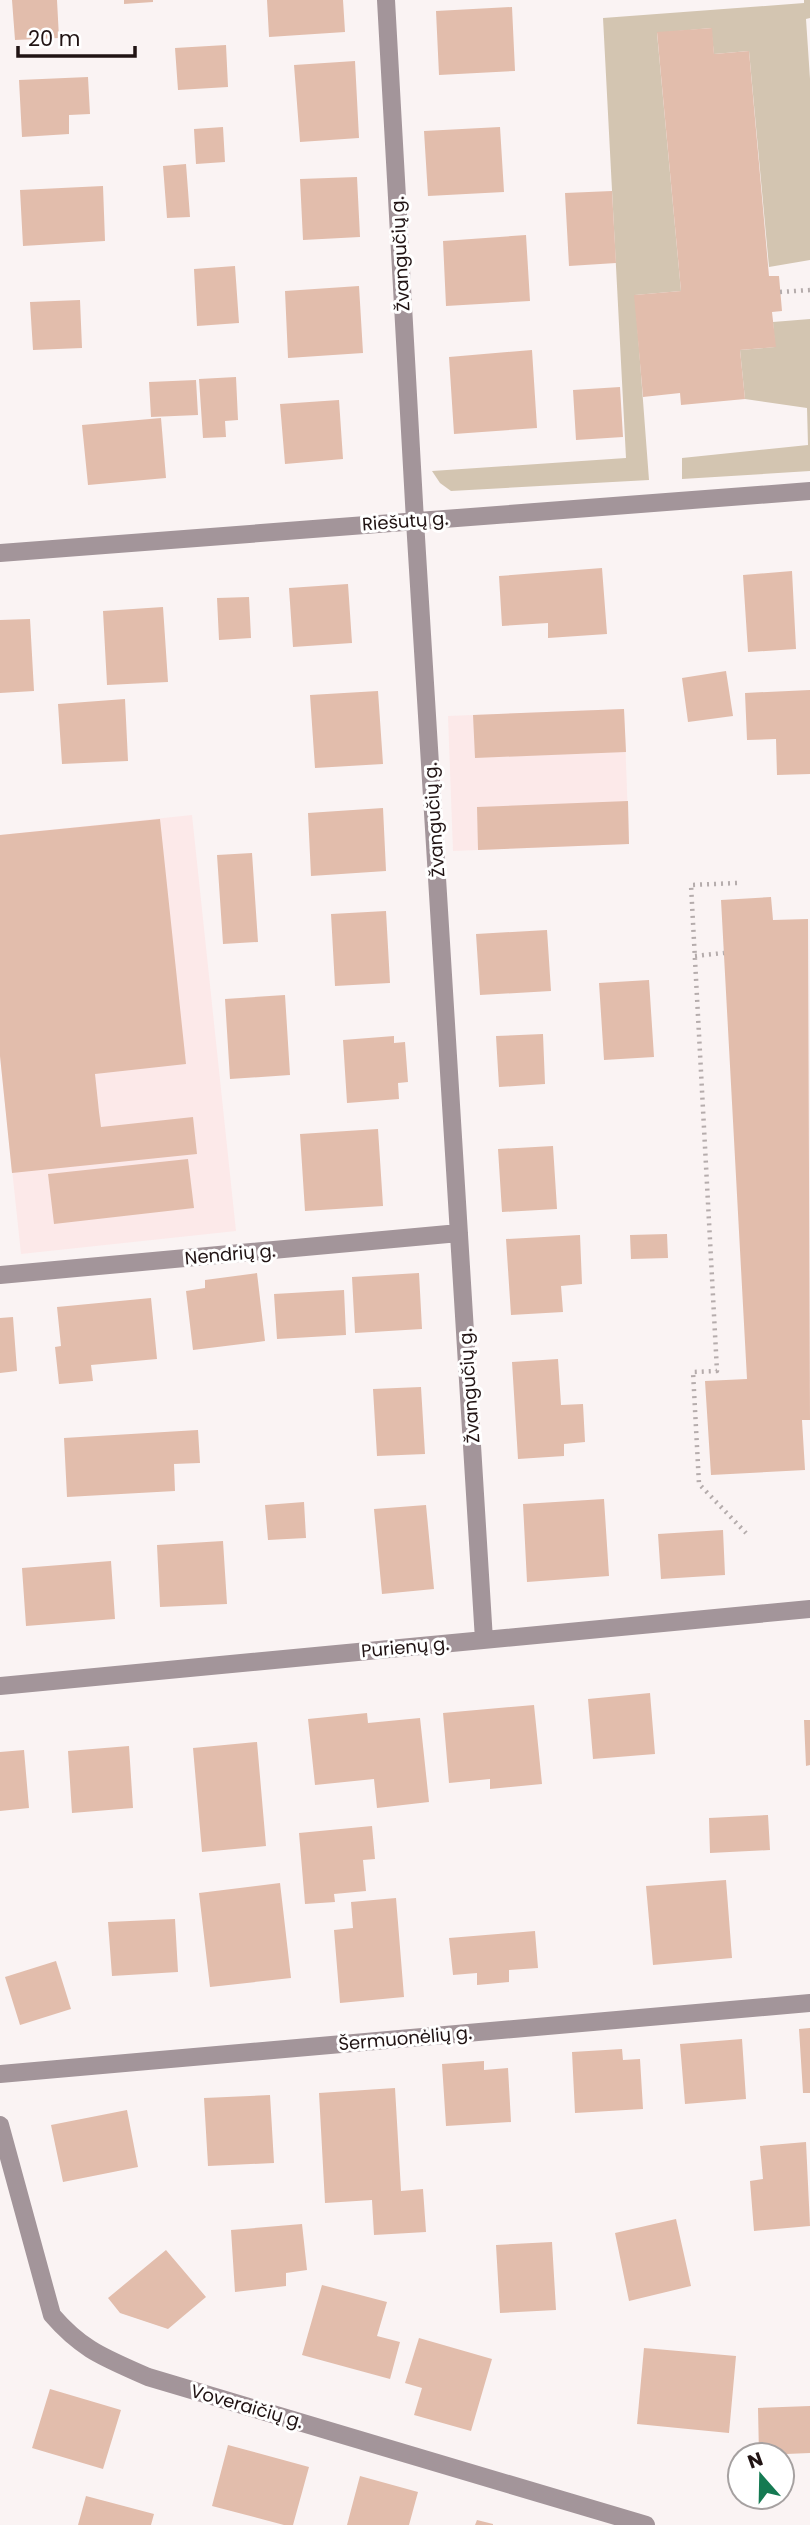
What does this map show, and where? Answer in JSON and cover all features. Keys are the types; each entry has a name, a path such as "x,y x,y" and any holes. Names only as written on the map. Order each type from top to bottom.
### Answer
{"street":[{"name":"Žvangučių g.","path":"386,0 484,1640"},
{"name":"Riešutų g.","path":"0,553 810,491"},
{"name":"Nendrių g.","path":"0,1275 459,1233"},
{"name":"Purienų g.","path":"0,1686 810,1609"},
{"name":"Šermuonėlių g.","path":"0,2074 810,2003"},
{"name":"Voveraičių g.","path":"0,2126 52,2315 69,2334 92,2352 148,2377 646,2525"}],"path":[{"path":"780,292 810,290"},
{"path":"737,883 691,884 717,1371 693,1372 699,1484 746,1533"},
{"path":"695,956 724,953"}],"shaded area":[{"path":"804,0 810,0 810,18 806,19 810,79 810,260 769,267 749,51 714,54 711,28 657,33 681,291 635,295 649,480 451,491 440,483 432,471 626,458 603,18 804,3"},
{"path":"810,319 810,471 682,479 682,458 808,445 807,408 745,399 740,350 775,347 773,322"},
{"path":"624,709 629,844 453,851 448,716"},
{"path":"192,815 236,1231 21,1254 0,1056 0,835"}],"building":[{"path":"12,0 57,0 59,38 15,40"},
{"path":"124,0 153,0 153,2 124,4"},
{"path":"267,0 343,0 345,32 269,37"},
{"path":"512,7 515,71 439,75 436,11"},
{"path":"712,28 714,54 749,51 769,276 779,276 782,311 772,312 776,347 740,350 745,399 681,405 680,393 643,397 634,295 681,291 657,32"},
{"path":"226,45 228,87 178,90 175,48"},
{"path":"355,61 359,138 300,142 294,65"},
{"path":"88,77 90,114 69,115 69,134 22,137 19,80"},
{"path":"223,127 225,162 196,164 194,129"},
{"path":"500,127 504,192 428,196 424,131"},
{"path":"186,164 190,217 167,218 163,166"},
{"path":"357,177 360,237 303,240 300,179"},
{"path":"103,186 105,241 23,246 20,190"},
{"path":"612,191 616,263 569,266 565,193"},
{"path":"526,235 530,301 446,306 443,241"},
{"path":"235,266 239,323 197,326 194,269"},
{"path":"359,286 363,353 288,358 285,291"},
{"path":"80,300 82,348 33,350 30,302"},
{"path":"532,350 537,428 454,434 449,357"},
{"path":"236,377 238,420 225,421 226,437 203,438 199,379"},
{"path":"196,380 198,415 151,417 149,382"},
{"path":"620,387 623,437 576,440 573,390"},
{"path":"339,400 343,459 285,464 280,404"},
{"path":"161,418 166,478 88,485 82,425"},
{"path":"602,568 607,634 548,638 548,623 502,626 499,576"},
{"path":"792,571 796,649 748,652 743,575"},
{"path":"348,584 352,643 293,647 289,588"},
{"path":"249,597 251,638 219,640 217,598"},
{"path":"163,607 168,682 107,685 103,611"},
{"path":"30,619 34,691 0,693 0,620"},
{"path":"726,671 733,716 688,722 682,678"},
{"path":"810,690 810,774 777,775 776,739 747,740 745,693"},
{"path":"378,691 383,764 315,768 310,695"},
{"path":"125,699 128,761 62,764 58,704"},
{"path":"624,709 626,752 475,758 473,715"},
{"path":"628,801 629,844 478,850 477,807"},
{"path":"383,808 386,871 311,876 308,813"},
{"path":"160,819 186,1064 95,1074 99,1112 101,1127 193,1117 197,1154 12,1173 0,1056 0,835"},
{"path":"252,853 258,942 223,944 217,855"},
{"path":"771,897 773,920 808,919 810,1420 802,1420 805,1470 711,1475 705,1381 747,1379 721,900"},
{"path":"386,911 390,983 335,986 331,914"},
{"path":"547,930 551,991 480,995 476,934"},
{"path":"649,980 654,1057 604,1060 599,983"},
{"path":"285,995 290,1075 230,1079 225,999"},
{"path":"543,1034 545,1084 499,1087 496,1036"},
{"path":"394,1036 394,1043 405,1042 408,1082 398,1083 399,1099 347,1103 343,1040"},
{"path":"378,1129 383,1206 305,1211 300,1134"},
{"path":"553,1146 557,1209 502,1212 498,1149"},
{"path":"188,1159 194,1208 54,1224 48,1174"},
{"path":"667,1234 668,1258 631,1259 630,1235"},
{"path":"580,1235 582,1284 561,1286 563,1312 511,1315 506,1239"},
{"path":"257,1273 265,1341 193,1350 186,1291 205,1288 205,1280"},
{"path":"419,1273 422,1329 355,1333 352,1277"},
{"path":"344,1290 346,1335 277,1339 274,1294"},
{"path":"151,1298 157,1359 91,1365 93,1381 59,1384 55,1347 61,1346 57,1307"},
{"path":"13,1317 17,1371 0,1373 0,1318"},
{"path":"558,1359 561,1405 583,1404 585,1442 564,1444 564,1456 518,1459 512,1362"},
{"path":"421,1387 425,1454 377,1456 373,1389"},
{"path":"198,1430 200,1463 174,1464 175,1491 67,1497 64,1438"},
{"path":"604,1499 609,1576 527,1582 523,1504"},
{"path":"304,1502 306,1538 268,1540 265,1505"},
{"path":"426,1505 434,1589 382,1594 374,1509"},
{"path":"723,1530 725,1575 661,1579 658,1534"},
{"path":"223,1541 227,1604 160,1607 157,1545"},
{"path":"111,1561 115,1619 26,1626 22,1568"},
{"path":"650,1693 655,1754 593,1759 588,1699"},
{"path":"534,1705 542,1784 490,1789 490,1779 449,1783 443,1713"},
{"path":"367,1713 368,1723 420,1718 429,1802 377,1808 374,1779 315,1785 308,1719"},
{"path":"804,1720 810,1720 810,1765 806,1766"},
{"path":"257,1742 266,1846 202,1852 193,1748"},
{"path":"129,1746 133,1808 72,1813 68,1751"},
{"path":"24,1750 29,1808 0,1811 0,1752"},
{"path":"768,1815 770,1850 710,1853 709,1818"},
{"path":"372,1826 375,1859 363,1860 366,1891 334,1894 335,1902 305,1904 299,1833"},
{"path":"726,1880 732,1958 653,1965 646,1886"},
{"path":"280,1883 291,1978 210,1987 199,1893"},
{"path":"396,1898 404,1997 340,2003 334,1930 353,1928 351,1902"},
{"path":"175,1919 178,1972 112,1976 108,1922"},
{"path":"535,1931 538,1968 509,1970 509,1982 477,1985 477,1973 453,1975 449,1938"},
{"path":"56,1961 71,2009 20,2025 5,1977"},
{"path":"810,2028 810,2093 803,2093 799,2029"},
{"path":"742,2039 746,2099 685,2104 680,2044"},
{"path":"622,2049 623,2060 640,2059 643,2109 575,2113 572,2052"},
{"path":"484,2061 484,2070 508,2068 511,2122 446,2126 442,2064"},
{"path":"395,2088 401,2191 423,2189 426,2232 374,2235 372,2200 325,2203 319,2093"},
{"path":"270,2095 274,2163 208,2166 204,2098"},
{"path":"127,2110 138,2167 63,2182 51,2125"},
{"path":"806,2142 810,2226 754,2231 750,2181 763,2179 760,2146"},
{"path":"676,2219 691,2286 629,2301 615,2233"},
{"path":"302,2224 307,2270 286,2273 286,2286 235,2292 231,2230"},
{"path":"552,2242 556,2310 500,2313 496,2245"},
{"path":"166,2250 206,2297 168,2329 120,2313 108,2298"},
{"path":"322,2285 387,2302 377,2336 400,2342 390,2379 302,2355"},
{"path":"419,2338 492,2359 471,2431 414,2415 422,2388 405,2383"},
{"path":"644,2348 736,2356 729,2433 637,2424"},
{"path":"50,2389 121,2410 103,2469 32,2448"},
{"path":"810,2406 810,2453 796,2454 796,2441 759,2441 758,2408"},
{"path":"228,2445 309,2467 293,2525 212,2506"},
{"path":"360,2476 418,2492 409,2525 347,2525"},
{"path":"86,2496 154,2514 151,2525 78,2525"},
{"path":"477,2520 493,2524 493,2525 475,2525"}]}
